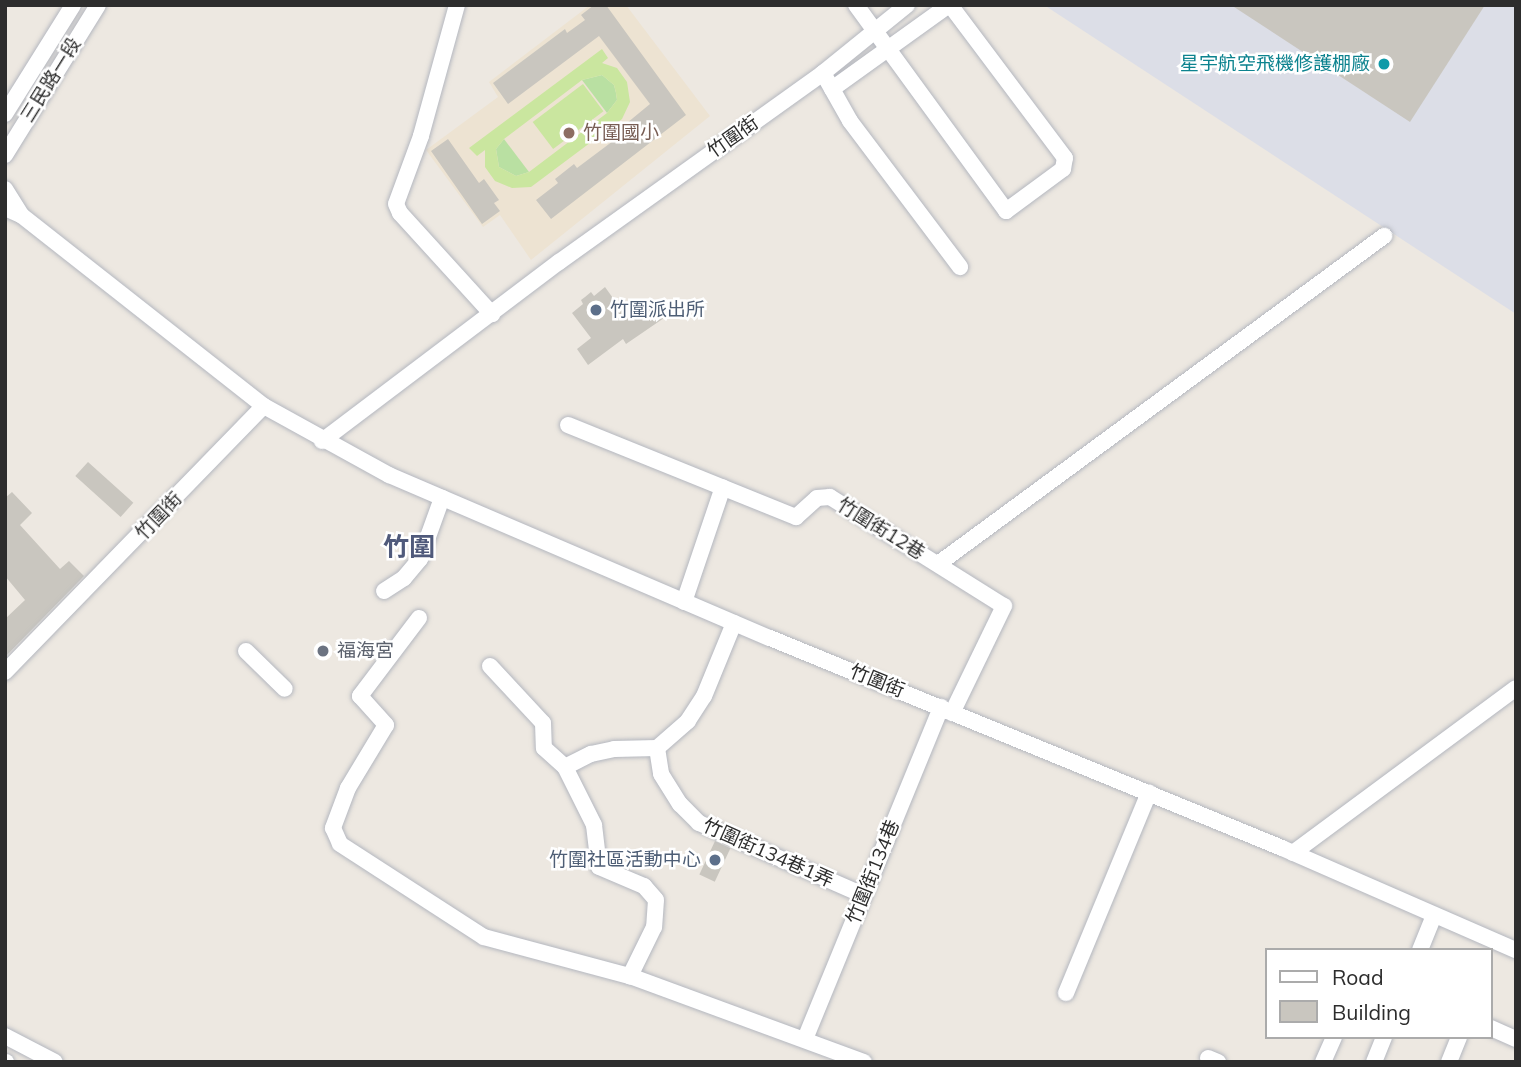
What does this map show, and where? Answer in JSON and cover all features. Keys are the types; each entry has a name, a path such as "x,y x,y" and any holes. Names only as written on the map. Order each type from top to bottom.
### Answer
{"street":[{"name":"三民路一段","path":"5,114 73,5"},
{"name":"三民路一段","path":"5,155 98,5"},
{"path":"457,5 421,136 396,204 400,214 492,314"},
{"path":"832,89 888,49 949,5 1065,158 1063,169 1006,211 888,49 874,29 856,5"},
{"name":"竹圍街","path":"323,441 639,204 822,73 907,5"},
{"path":"822,73 850,121 960,267"},
{"path":"5,189 21,215"},
{"path":"5,208 21,215 264,406"},
{"path":"938,564 1384,236"},
{"name":"竹圍街","path":"5,672 264,406 323,441 442,498 734,623 1293,853 1516,950"},
{"name":"竹圍街12巷","path":"568,425 796,517 817,498 830,497 1004,606 947,710"},
{"path":"684,602 723,487"},
{"path":"384,591 404,578 420,559 442,498"},
{"path":"419,618 360,696 386,726 348,788 333,828 340,844 484,937 630,976 864,1062"},
{"path":"565,767 591,754 614,749 657,748 688,721 704,696 734,623"},
{"path":"246,651 285,689"},
{"path":"490,666 542,723 544,748 565,767 594,825 599,867 644,886 656,900 654,927 630,976"},
{"path":"1293,853 1516,688"},
{"name":"竹圍街134巷","path":"805,1039 863,895 947,710"},
{"name":"竹圍街134巷1弄","path":"657,748 661,774 680,804 699,824 863,895"},
{"path":"1066,993 1149,793"},
{"path":"1421,948 1434,916"},
{"path":"1493,1029 1516,1039"},
{"path":"5,1036 55,1062"},
{"path":"1323,1062 1333,1039"},
{"path":"1374,1062 1383,1039"},
{"path":"1448,1062 1458,1039"}],"shaded area":[{"name":"竹圍國小","path":"590,5 626,5 710,116 531,260 500,215 483,227 426,150 498,97 489,82"},
{"path":"1044,5 1516,5 1516,314"}],"green space":[{"path":"602,49 608,58 602,63 617,68 627,82 630,102 622,119 531,187 512,188 495,181 485,167 485,150 477,156 469,148","holes":["602,75 614,85 617,100 607,113 529,172 516,176 499,167 496,149 504,139 582,80"]},
{"path":"602,75 614,85 617,100 607,113 582,80"},
{"path":"583,84 603,111 553,149 533,122"},
{"path":"504,139 529,172 516,176 499,167 496,149"}],"building":[{"path":"594,5 606,5 686,115 551,219 536,200 558,183 555,179 574,164 577,168 613,141 610,137 650,104 599,36 508,104 493,83 565,29 567,33 585,20 581,15"},
{"name":"星宇航空飛機修護棚廠","path":"1231,5 1485,5 1410,122"},
{"path":"448,139 479,183 484,179 499,200 494,203 500,211 482,224 431,151"},
{"path":"605,287 628,319 652,302 664,318 626,344 623,339 588,365 577,349 591,338 572,313 583,304 581,300 591,292 594,296"},
{"path":"88,462 133,503 121,517 75,476"},
{"path":"12,492 32,513 20,525 60,569 69,561 84,576 5,657 5,619 25,600 5,576 5,498"},
{"name":"竹圍社區活動中心","path":"715,841 730,848 715,882 699,875"}],"place":[{"name":"星宇航空飛機修護棚廠","path":"1384,64"},
{"name":"竹圍國小","path":"569,133"},
{"name":"竹圍派出所","path":"596,310"},
{"name":"福海宮","path":"323,651"},
{"name":"竹圍社區活動中心","path":"715,860"}],"district":[{"name":"竹圍","path":"409,547"}]}
